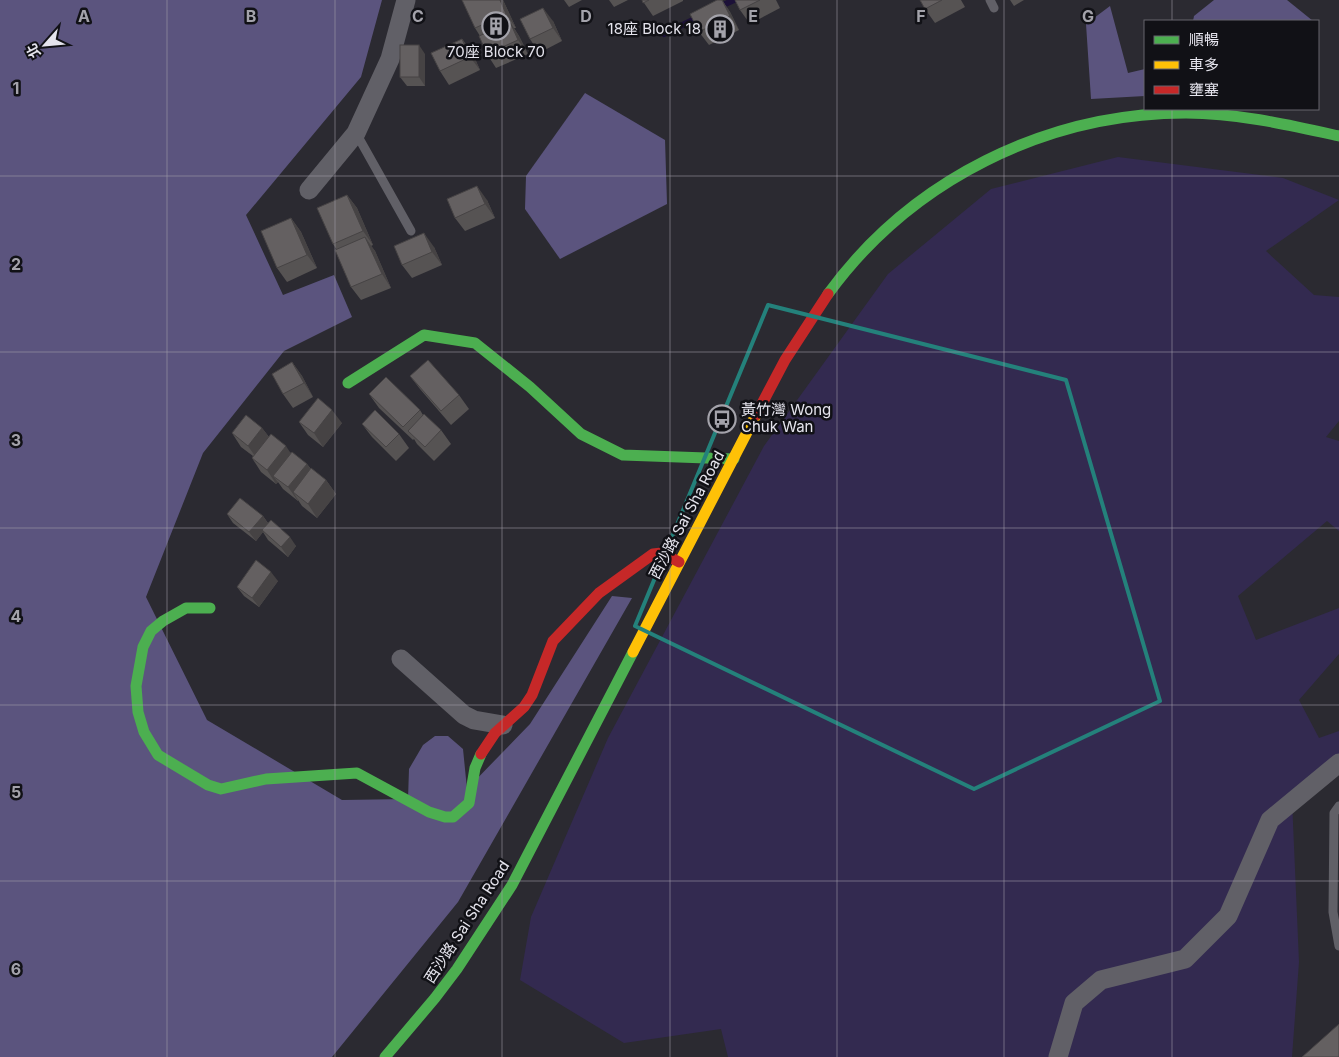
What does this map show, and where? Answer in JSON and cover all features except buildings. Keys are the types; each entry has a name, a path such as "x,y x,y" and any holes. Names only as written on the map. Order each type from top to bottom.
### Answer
{"main road":[{"name":"西沙路 Sai Sha Road","path":"385,1057 457,969 512,885 679,562 800,334 820,304 867,246 908,210 956,177 984,161 1011,149 1069,128 1125,117 1156,114 1221,115 1290,125 1339,136"},
{"path":"348,382 424,334 475,344 530,387 580,434 623,455 734,459"},
{"path":"210,608 186,608 151,631 143,647 136,686 138,712 144,732 158,755 208,785 222,789 266,780 357,773 429,812 445,817 453,817 469,803 472,776 480,755 492,736 524,708 532,695 552,641 599,593 655,554 662,553 679,562"}],"street":[{"path":"309,190 356,133 390,59 406,0"},
{"path":"401,659 464,715 474,720 503,726"},
{"path":"1058,1057 1074,1003 1101,980 1185,959 1228,916 1270,820 1339,763"}],"lane":[{"path":"356,133 411,231"},
{"path":"343,766 357,773"},
{"path":"1339,806 1334,813 1334,912 1339,946"}],"highlighted area":[{"path":"768,305 1066,380 1160,701 974,789 635,626"}],"shaded area":[{"path":"0,0 382,0 361,77 246,215 283,295 334,275 352,317 284,351 203,453 146,597 207,720 342,800 408,799 409,769 423,745 435,736 448,736 463,749 467,789 530,724 612,596 632,598 458,902 332,1057 0,1057"},
{"path":"1214,0 1287,0 1312,20 1193,20 1194,16"},
{"path":"1110,6 1128,73 1144,69 1144,96 1091,99 1086,24"},
{"path":"585,93 665,140 667,204 560,259 525,209 526,176"},
{"path":"1118,157 1283,178 1339,200 1266,251 1314,295 1339,297 1339,421 1326,437 1339,441 1339,531 1327,521 1238,596 1256,640 1339,608 1339,654 1299,700 1319,738 1339,731 1339,766 1292,800 1299,962 1292,1057 728,1057 721,1029 624,1043 520,980 531,917 608,738 764,446 888,274 991,189"}],"waterway":[{"path":"719,7 734,0"},
{"path":"664,34 699,17"}],"traffic: fast":[{"path":"828,294 861,253 899,218 941,187 986,161 1033,140 1083,125 1134,116 1186,113 1244,117 1339,136"},
{"path":"348,383 424,335 475,343 530,387 581,434 623,455 734,459"},
{"path":"210,608 186,608 163,621 151,631 143,647 136,686 138,712 144,732 158,755 208,785 221,789 266,779 357,773 429,812 445,817 453,817 469,803 475,768 481,754"},
{"path":"385,1057 457,969 512,885 633,652"}],"traffic: slow":[{"path":"633,652 756,415"}],"traffic: jam":[{"path":"756,415 785,360 828,294"},
{"path":"481,754 495,733 524,707 532,695 553,641 599,593 653,554 662,553 679,562"}],"place":[{"name":"70座 Block 70","path":"496,26"},
{"name":"18座 Block 18","path":"720,29"},
{"name":"黃竹灣 Wong Chuk Wan","path":"722,419"}]}
